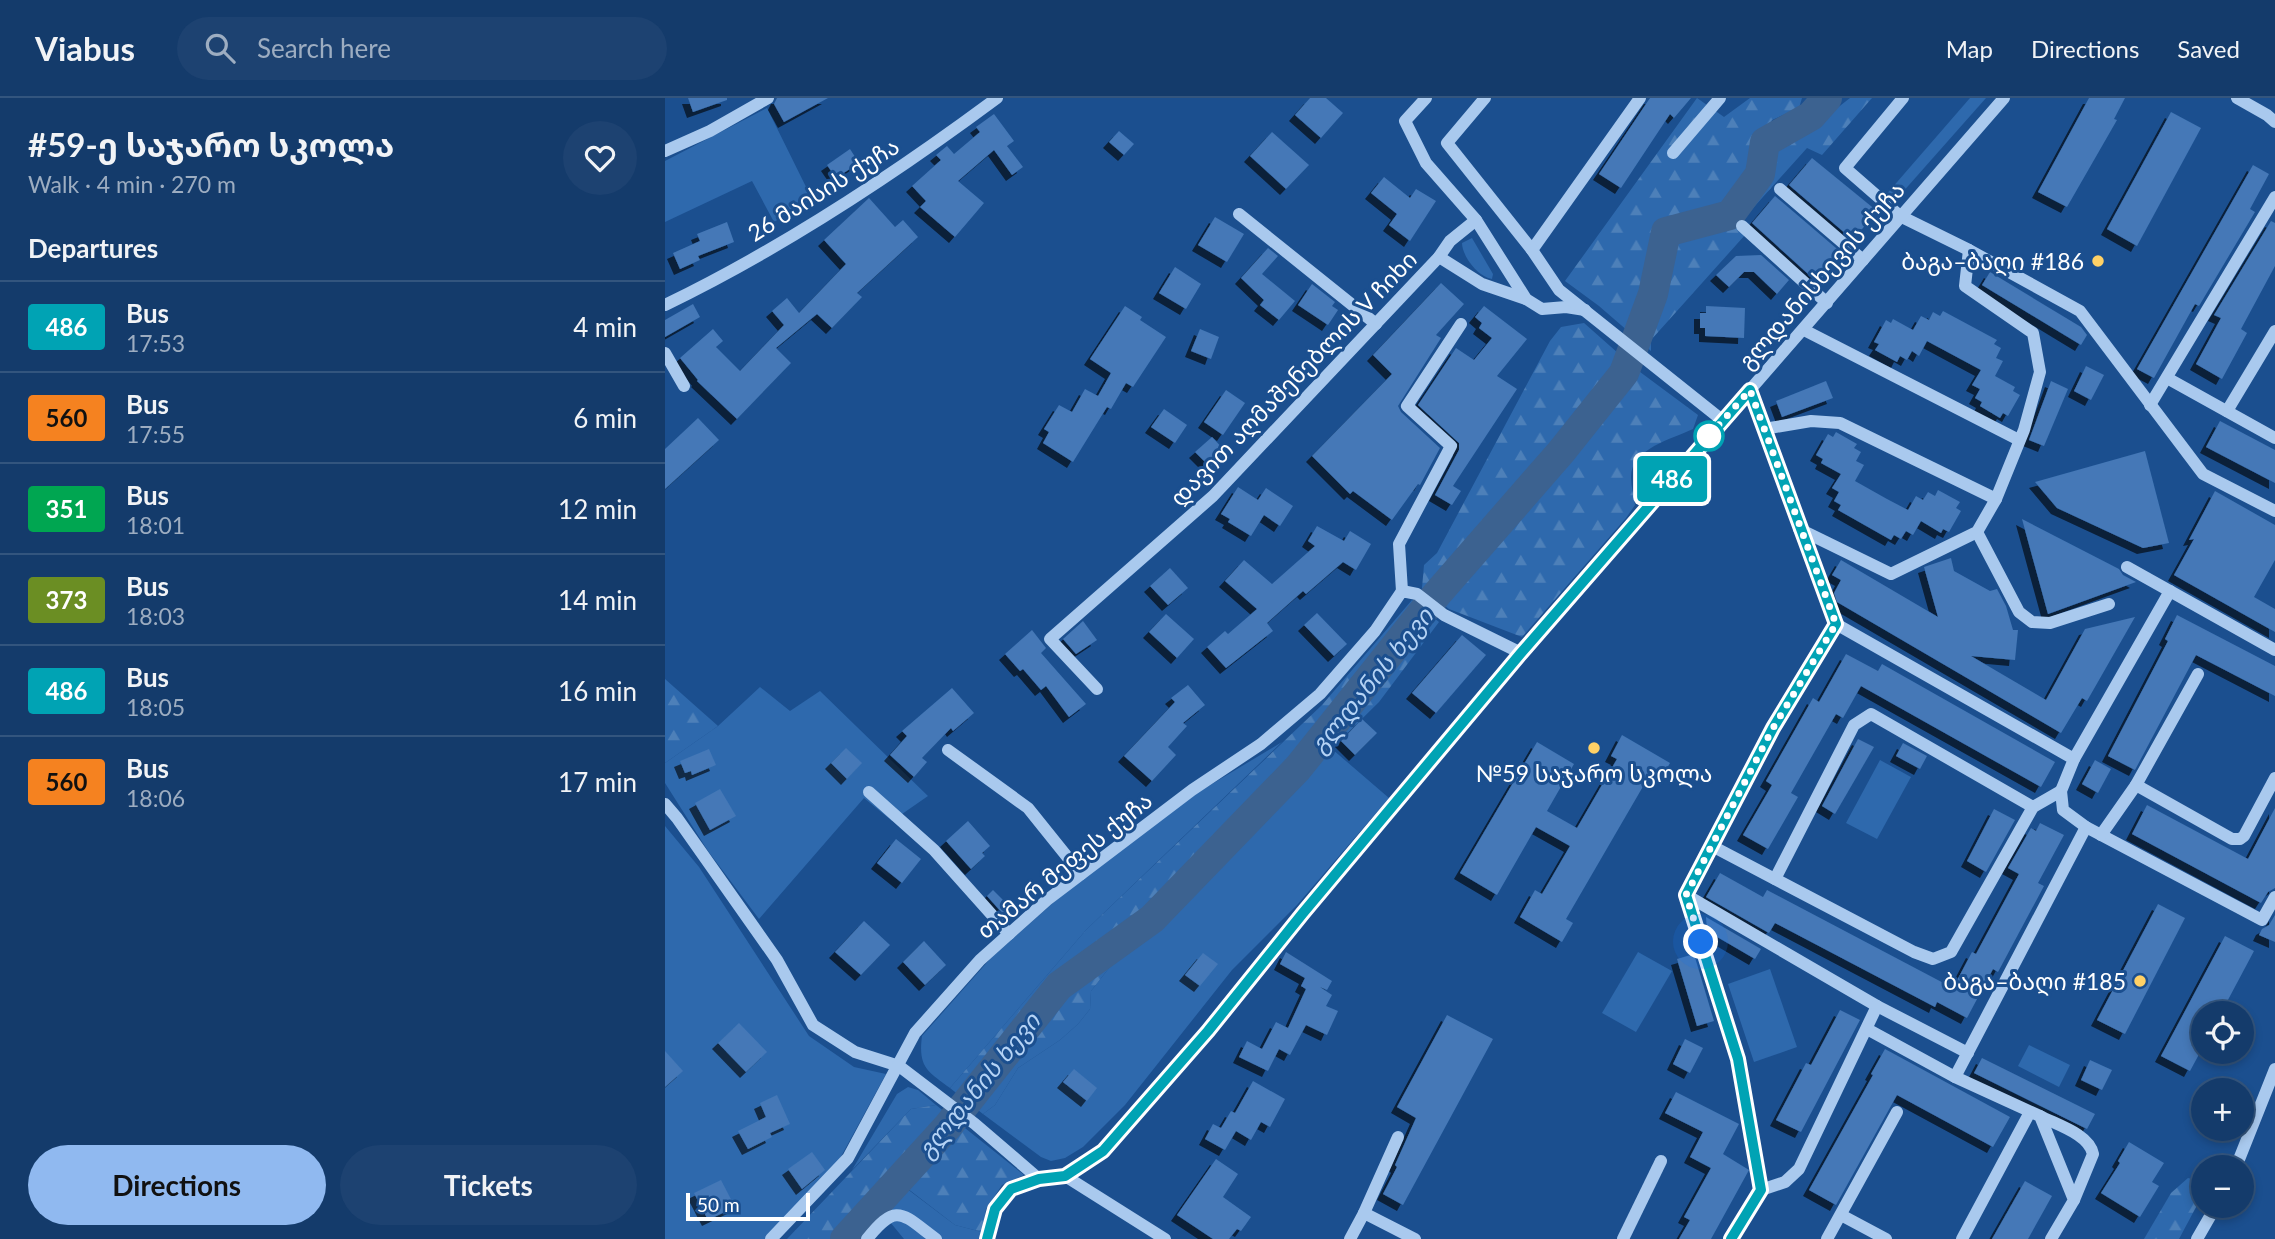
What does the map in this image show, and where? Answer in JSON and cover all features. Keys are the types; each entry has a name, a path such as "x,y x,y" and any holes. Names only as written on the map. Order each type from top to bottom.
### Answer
{"street":[{"path":"665,151 710,131 768,98"},
{"name":"26 მაისის ქუჩა","path":"665,305 701,288 827,216 997,98"},
{"path":"1426,98 1405,121 1426,163 1476,220 1526,299"},
{"path":"1485,98 1447,143 1532,250 1559,290 1722,420"},
{"path":"1532,250 1640,98"},
{"path":"1672,153 1720,98"},
{"path":"1903,98 1845,168 1900,216 1969,250 2080,311 2203,474 2275,511"},
{"name":"გლდანისხევის ქუჩა","path":"1065,1176 1103,1151 1208,1031 1521,653 2004,98"},
{"path":"2237,98 2275,122"},
{"path":"1780,189 1863,260"},
{"path":"2150,405 2275,197"},
{"path":"1239,214 1375,324"},
{"name":"დავით აღმაშენებლის V ჩიხი","path":"1097,689 1050,639 1213,496 1439,257 1450,241 1476,220"},
{"path":"1742,226 1826,303"},
{"path":"1799,529 1891,573 1977,532 1996,499 2025,430 2040,372 2033,333 1965,286 1969,250"},
{"name":"დავით აღმაშენებლის V ჩიხი","path":"1439,257 1482,284 1526,299 1542,309 1566,307 1588,313"},
{"path":"1461,324 1407,406 1451,446 1399,544 1402,591 1417,594 1444,615 1521,653"},
{"path":"1804,330 2019,440"},
{"path":"2227,411 2275,331"},
{"path":"665,353 684,386"},
{"path":"2167,378 2275,438"},
{"path":"1750,390 1836,624 2074,759"},
{"path":"1764,429 1811,421 1840,423 1996,499"},
{"path":"1977,532 2019,612 2032,622 2050,623 2109,604"},
{"path":"2127,567 2275,650"},
{"name":"თამარ მეფეს ქუჩა","path":"771,1239 848,1158 915,1033 980,960 1047,900 1192,790 1261,744 1320,694 1375,631 1402,591"},
{"path":"2170,591 2074,759 2061,791 2063,810 2086,827 2262,920 2275,897"},
{"path":"1737,1237 1761,1190 1738,1059 1686,895 1773,728 1836,624"},
{"path":"2101,835 2136,785 2198,674"},
{"path":"1775,879 1854,725 1871,714 2033,807"},
{"path":"949,750 1028,808 1081,874"},
{"path":"2136,785 2232,839 2240,839 2275,778"},
{"path":"1712,846 1914,952 1933,959 1951,952 2033,807 2061,791"},
{"path":"869,792 934,850 1009,934"},
{"path":"665,804 777,960 813,1024 855,1052 899,1066 975,1124 1039,1179"},
{"path":"1955,1077 2086,827"},
{"path":"1686,895 1877,1006 1968,1053"},
{"path":"1761,1190 1785,1182 1799,1169 1877,1006"},
{"path":"1867,1029 1955,1077 2084,1139 2092,1146 2094,1154 2074,1200 2051,1239"},
{"path":"2241,1155 2275,1069"},
{"path":"1827,1239 1897,1112"},
{"path":"2035,1114 2074,1200"},
{"path":"1962,1239 2035,1114"},
{"path":"1350,1239 1398,1137"},
{"path":"1623,1239 1661,1161"},
{"path":"987,1239 995,1209 1011,1189 1039,1179 1065,1176 1165,1239"},
{"path":"1364,1213 1415,1239"},
{"path":"867,1239 881,1221 893,1214 910,1220 936,1239"},
{"path":"1840,1215 1886,1239"},
{"path":"2197,1239 2209,1218"}],"green space":[{"path":"1697,98 1724,117 1750,98 1802,98 1799,108 1772,120 1764,137 1754,149 1755,154 1790,145 1850,98 1872,98 1822,155 1807,148 1736,227 1745,235 1651,340 1651,351 1565,281"},
{"path":"1970,98 1986,98 1886,211 1878,204"},
{"path":"767,108 812,199 774,222 752,181 665,222 665,161"},
{"path":"1472,238 1493,274 1492,279 1476,270 1465,254 1462,243"},
{"path":"1584,323 1636,369 1698,415 1693,429 1654,446 1637,460 1631,478 1635,505 1522,637 1449,609 1422,588 1424,565 1437,553 1550,341 1561,327"},
{"path":"1412,600 1439,622 1379,702 1109,968 1091,991 1090,1009 1078,1024 1060,1040 1018,1068 995,1105 983,1114 950,1088 1086,930 1322,705"},
{"path":"665,679 718,726 665,763"},
{"path":"760,687 790,711 820,691 928,796 892,821 864,798 759,919 708,851 665,783 665,763 718,726"},
{"path":"1282,742 1086,930 950,1088 930,1072 921,1055 922,1036 990,959 1063,894 1197,793"},
{"path":"1332,749 1389,798 1297,905 1232,970 1125,1105 1083,1147 1065,1158 1051,1161 1041,1157 983,1114 995,1105 1018,1068 1060,1040 1078,1024 1090,1009 1091,991 1109,968"},
{"path":"1880,760 1911,777 1877,839 1846,823"},
{"path":"665,826 699,867 809,1036 854,1067 886,1074 832,1173 765,1239 665,1239"},
{"path":"1638,952 1672,971 1636,1032 1602,1013"},
{"path":"1770,969 1797,1047 1754,1062 1728,984"},
{"path":"2029,1045 2070,1065 2059,1087 2018,1066"},
{"path":"908,1087 918,1090 936,1105 911,1109 852,1170 897,1094"},
{"path":"936,1105 1024,1175 1002,1185 986,1209 982,1232 955,1225 903,1185 856,1239 787,1239 911,1109"},
{"path":"2188,1178 2191,1179 2191,1216 2179,1239 2144,1239 2171,1193"},
{"path":"902,1185 955,1225 982,1232 980,1239 904,1239 881,1211"}],"building":[{"path":"688,98 727,98 727,100 693,112"},
{"path":"777,98 828,98 784,122 774,104"},
{"path":"1310,98 1326,98 1343,113 1321,138 1295,115"},
{"path":"1650,98 1691,98 1674,118 1670,114 1621,188 1599,174"},
{"path":"2089,98 2125,98 2114,119 2117,120 2067,207 2038,192"},
{"path":"2171,112 2201,128 2137,246 2107,229"},
{"path":"994,114 1014,141 1007,146 1023,167 1012,175 994,150 958,181 984,203 955,237 920,207 926,201 912,186 941,160 936,155 947,146 954,154 980,132 976,127"},
{"path":"1119,131 1134,144 1124,155 1109,142"},
{"path":"1272,132 1309,165 1286,189 1250,156"},
{"path":"850,149 859,163 836,178 827,165"},
{"path":"1812,158 1877,211 1853,240 1789,185"},
{"path":"2253,165 2269,174 2250,209 2255,212 2199,306 2195,304 2154,378 2137,369"},
{"path":"1384,177 1410,198 1416,189 1436,201 1410,241 1389,225 1397,214 1371,193"},
{"path":"1775,196 1843,254 1818,283 1752,223"},
{"path":"869,198 895,227 903,220 918,237 857,293 862,297 832,328 817,314 776,348 791,363 737,419 697,381 680,358 713,329 723,341 716,347 740,371 784,325 772,311 787,298 799,313 846,264 824,240"},
{"path":"1215,217 1244,234 1227,262 1198,245"},
{"path":"2271,221 2275,223 2275,266 2241,329 2247,333 2222,379 2196,364 2221,318 2214,315"},
{"path":"727,222 734,242 698,256 700,260 680,269 673,253 700,241 697,234"},
{"path":"1268,248 1278,256 1262,274 1295,301 1279,320 1260,305 1264,300 1241,278"},
{"path":"1761,255 1789,280 1777,294 1754,272 1744,272 1729,287 1716,275 1736,256"},
{"path":"1175,267 1201,284 1186,309 1159,293"},
{"path":"1990,272 2081,327 2087,335 2081,345 1982,285"},
{"path":"1441,283 1464,304 1436,335 1441,338 1398,406 1401,412 1440,448 1420,485 1418,484 1392,520 1353,491 1350,494 1312,456 1392,374 1373,355"},
{"path":"1312,284 1335,302 1332,306 1338,310 1328,325 1298,305"},
{"path":"693,304 700,317 665,337 665,320"},
{"path":"1125,306 1142,317 1140,320 1166,337 1133,387 1126,383 1111,409 1107,407 1073,462 1043,443 1049,432 1044,429 1059,405 1072,412 1085,389 1098,396 1111,373 1090,359"},
{"path":"1484,306 1527,339 1497,376 1517,389 1453,486 1461,491 1452,505 1435,495 1459,450 1459,443 1418,405 1456,348 1474,360 1492,338 1479,328 1482,323 1475,317"},
{"path":"1706,306 1745,308 1744,338 1705,336 1705,328 1700,328 1700,313 1706,313"},
{"path":"1943,311 1997,340 1994,344 2001,348 1996,358 2003,361 1995,376 2015,387 2013,391 2020,395 2008,416 2003,413 2000,418 1980,406 1982,402 1975,398 1980,389 1972,385 1981,370 1927,341 1919,356 1912,351 1907,360 1900,356 1897,362 1875,350 1879,344 1874,342 1886,320 1891,323 1893,319 1913,330 1921,316 1929,320 1933,312 1940,316"},
{"path":"1200,329 1219,337 1211,359 1191,351"},
{"path":"2086,366 2104,375 2091,400 2074,391"},
{"path":"1826,381 1833,398 1782,417 1776,401"},
{"path":"2051,381 2068,389 2044,446 2029,440"},
{"path":"1226,390 1245,403 1223,435 1204,422"},
{"path":"1164,409 1187,425 1175,443 1151,427"},
{"path":"698,418 719,440 665,489 665,449"},
{"path":"2220,421 2275,450 2275,483 2206,447"},
{"path":"1836,432 1857,444 1854,448 1861,452 1856,461 1864,465 1855,481 1908,510 1916,496 1923,500 1928,492 1935,496 1938,490 1960,502 1956,508 1961,511 1949,532 1943,529 1941,533 1921,521 1913,535 1906,531 1901,539 1894,535 1891,540 1838,510 1841,505 1834,501 1839,492 1832,488 1841,474 1821,463 1823,459 1816,455 1828,434 1833,437"},
{"path":"1212,437 1226,452 1210,467 1195,452"},
{"path":"2145,451 2169,543 2143,548 2057,508 2035,482"},
{"path":"1238,487 1258,500 1266,488 1293,506 1280,526 1264,515 1251,536 1228,522 1230,519 1221,514"},
{"path":"2215,491 2275,525 2275,560 2254,597 2275,609 2275,632 2174,575 2194,539 2189,540"},
{"path":"2022,519 2119,569 2123,575 2136,582 2048,614"},
{"path":"1317,526 1344,541 1350,531 1371,544 1356,570 1343,562 1306,594 1303,591 1267,623 1273,631 1226,668 1207,647 1225,631 1228,634 1257,609 1225,581 1244,560 1272,584 1315,546 1308,541"},
{"path":"1951,558 1954,571 1990,591 1997,589 2006,606 2013,630 2018,630 2015,660 1971,656 2046,700 2085,629 2135,617 2087,701 2082,698 2061,733 1837,602 1834,593 1841,580 1832,575 1841,560 1938,617 1924,567"},
{"path":"1170,568 1188,588 1168,605 1150,586"},
{"path":"1317,613 1347,644 1334,656 1304,625"},
{"path":"1166,614 1194,639 1177,658 1149,632"},
{"path":"2177,615 2275,666 2275,696 2196,655 2135,770 2108,756 2168,641 2165,639"},
{"path":"1083,621 1097,640 1076,654 1063,639"},
{"path":"1032,630 1046,648 1041,653 1086,704 1069,717 1046,686 1041,690 1023,669 1020,671 1005,654"},
{"path":"1462,635 1486,655 1436,713 1412,693"},
{"path":"1846,654 1878,671 1882,664 2055,762 2041,787 1861,686 1843,718 1836,714 1791,793 1798,797 1768,849 1743,835 1772,785 1766,781 1813,698 1819,702"},
{"path":"1188,685 1205,705 1183,723 1187,726 1168,747 1176,755 1152,781 1124,756 1175,702 1171,698"},
{"path":"952,688 974,713 953,731 951,728 922,758 927,762 914,777 890,755 907,736 902,731"},
{"path":"1362,719 1377,733 1355,755 1341,741"},
{"path":"1622,735 1670,763 1662,777 1652,771 1566,919 1573,923 1562,942 1520,917 1535,890 1542,894 1570,846 1536,827 1497,895 1460,873 1537,742 1574,764 1547,811 1577,828 1617,759 1611,756"},
{"path":"1858,739 1874,747 1835,814 1822,806"},
{"path":"1903,743 1927,756 1920,769 1896,756"},
{"path":"846,748 862,763 847,779 831,763"},
{"path":"709,749 716,765 692,775 691,771 685,773 680,761"},
{"path":"2095,760 2111,769 2098,793 2082,784"},
{"path":"720,789 736,816 710,830 695,803"},
{"path":"2147,805 2248,859 2275,808 2275,888 2268,892 2261,903 2132,834"},
{"path":"1994,809 2015,820 1986,872 1967,861"},
{"path":"968,821 990,846 982,853 985,856 971,869 946,841"},
{"path":"2040,823 2064,835 2038,883 2044,886 1998,972 1993,969 1967,1018 1937,1002 1935,1007 1775,923 1769,933 1706,897 1720,873 1763,897 1767,890 1953,988 1972,952 1976,954 2019,874 2008,868 2031,828 2036,831"},
{"path":"896,839 921,859 902,883 877,863"},
{"path":"993,890 1010,907 1003,914 987,896"},
{"path":"2158,904 2185,918 2125,1034 2097,1020"},
{"path":"2275,915 2275,942 2259,935"},
{"path":"1706,917 1761,949 1755,959 1707,931"},
{"path":"864,921 890,945 861,975 835,952"},
{"path":"2225,936 2254,951 2227,1001 2191,1001 2191,1064 2194,1064 2190,1071 2161,1056"},
{"path":"924,941 946,965 925,985 903,962"},
{"path":"1286,952 1332,981 1327,990 1320,987 1332,995 1326,1006 1338,1011 1327,1035 1306,1025 1290,1055 1279,1049 1268,1071 1239,1057 1247,1041 1262,1049 1276,1022 1288,1028 1306,989 1301,986 1305,978 1280,964"},
{"path":"1203,953 1218,964 1200,986 1185,975"},
{"path":"1694,954 1714,1021 1697,1026 1677,959"},
{"path":"1840,1010 1860,1020 1801,1132 1776,1120 1806,1063 1811,1065"},
{"path":"1447,1015 1493,1039 1403,1205 1383,1194 1416,1118 1397,1107"},
{"path":"739,1023 767,1052 746,1072 718,1043"},
{"path":"1685,1039 1703,1048 1690,1073 1673,1064"},
{"path":"1885,1049 2010,1117 1993,1147 1897,1095 1836,1205 1809,1190"},
{"path":"665,1051 683,1071 665,1087"},
{"path":"1982,1058 2095,1114 2087,1129 1974,1073"},
{"path":"2090,1060 2112,1070 2102,1090 2081,1080"},
{"path":"1074,1069 1097,1088 1087,1101 1063,1082"},
{"path":"1253,1081 1285,1099 1270,1127 1261,1122 1251,1140 1236,1131 1225,1150 1205,1139 1213,1124 1221,1128 1231,1111 1235,1113"},
{"path":"1676,1092 1739,1124 1723,1154 1749,1170 1711,1239 1679,1239 1690,1220 1684,1217 1711,1168 1690,1157 1703,1132 1665,1113"},
{"path":"777,1095 790,1124 770,1133 772,1137 748,1149 738,1131 766,1117 760,1103"},
{"path":"2129,1142 2164,1163 2152,1182 2159,1186 2140,1217 2101,1193 2120,1163 2118,1161"},
{"path":"812,1152 825,1170 802,1189 788,1169"},
{"path":"1216,1159 1238,1174 1223,1197 1251,1217 1241,1231 1237,1229 1229,1239 1213,1239 1177,1215"},
{"path":"721,1180 735,1207 708,1220 694,1193"},
{"path":"2025,1181 2052,1196 2028,1239 1992,1239"}],"waterway":[{"name":"გლდანის ხევი","path":"845,1239 948,1126 1059,986 1152,919 1298,768 1437,594 1561,452 1624,373 1653,294 1666,232 1730,215 1760,174 1765,142 1811,116 1827,98"}],"bus line":[{"name":"486","path":"987,1239 995,1209 1011,1189 1039,1179 1065,1176 1103,1151 1208,1031 1521,653 1750,390 1836,624 1773,728 1686,895 1738,1059 1761,1190 1731,1239"}],"place":[{"name":"ბაგა–ბაღი #186","path":"2098,261"},
{"name":"№59 საჯარო სკოლა","path":"1594,748"},
{"name":"ბაგა–ბაღი #185","path":"2140,981"}],"route":[{"path":"1701,942 1686,895 1773,728 1836,624 1750,390 1709,436"}]}
